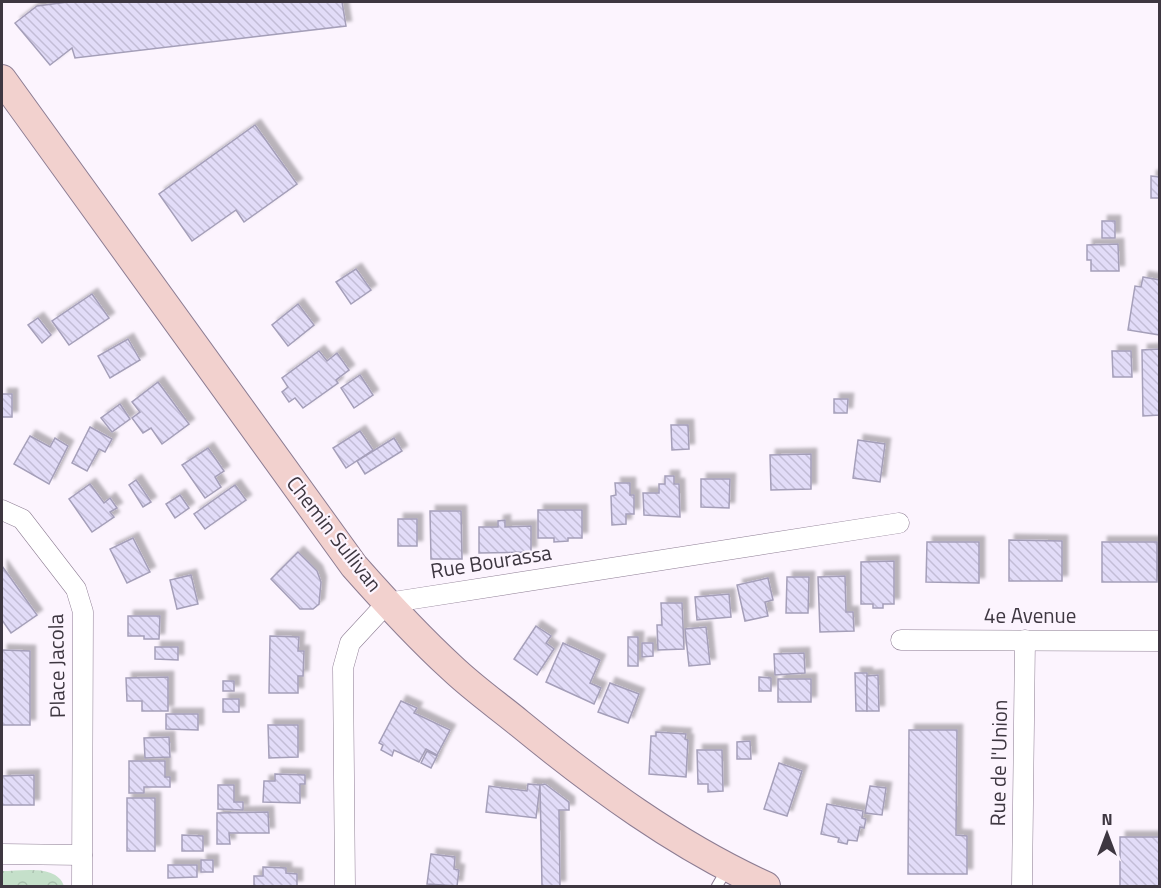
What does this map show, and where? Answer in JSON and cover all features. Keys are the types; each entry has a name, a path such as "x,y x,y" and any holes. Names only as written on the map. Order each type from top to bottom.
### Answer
{"main road":[{"name":"Chemin Sullivan","path":"2,79 354,566 387,603 453,669 560,757 625,806 722,878 766,886"}],"street":[{"name":"Place Jacola","path":"2,510 22,519 76,589 83,612 82,886"},
{"name":"Rue Bourassa","path":"387,603 899,523"},
{"path":"345,886 343,668 350,643 387,603"},
{"name":"4e Avenue","path":"901,640 1160,640"},
{"name":"Rue de l'Union","path":"1022,886 1025,640"},
{"path":"2,854 82,855"}],"green space":[{"path":"38,870 54,874 64,886 2,886 2,871"}],"building":[{"path":"68,2 342,2 346,26 75,58 72,48 50,65 15,23 37,6"},
{"path":"255,125 297,184 244,222 236,210 192,241 159,194"},
{"path":"1151,176 1160,177 1160,198 1151,198"},
{"path":"1102,221 1115,221 1115,238 1102,238"},
{"path":"1118,244 1119,271 1091,271 1091,260 1087,260 1087,245"},
{"path":"356,269 371,290 351,304 336,282"},
{"path":"1143,277 1160,280 1160,335 1128,330 1135,286 1141,287"},
{"path":"92,294 109,318 69,345 52,321"},
{"path":"298,304 314,325 288,346 272,325"},
{"path":"38,318 51,335 42,343 28,325"},
{"path":"128,339 140,360 110,378 98,356"},
{"path":"1160,349 1160,415 1143,416 1142,350"},
{"path":"319,351 327,361 337,353 349,370 336,380 338,383 303,408 295,398 289,402 282,392 288,387 282,378"},
{"path":"1112,351 1131,351 1132,377 1113,377"},
{"path":"360,375 373,395 354,408 341,388"},
{"path":"158,382 189,424 162,444 151,428 143,433 132,418 140,412 132,402"},
{"path":"2,394 12,394 12,417 2,417"},
{"path":"834,399 848,399 847,413 834,413"},
{"path":"120,404 130,419 112,432 101,418"},
{"path":"671,425 688,425 689,449 672,450"},
{"path":"90,427 112,439 105,452 99,449 87,471 72,463"},
{"path":"360,431 373,450 346,468 333,448"},
{"path":"30,436 50,447 55,438 68,446 49,484 14,464"},
{"path":"394,438 402,451 365,474 357,461"},
{"path":"858,440 885,444 880,482 853,478"},
{"path":"208,448 224,471 215,477 221,487 205,498 182,465"},
{"path":"811,454 811,489 771,490 770,455"},
{"path":"665,476 674,476 674,484 679,484 680,517 644,515 643,493 659,493 659,484 665,484"},
{"path":"701,479 730,479 729,508 701,507"},
{"path":"136,480 151,502 143,507 129,485"},
{"path":"615,483 630,483 630,495 634,495 634,514 626,514 626,524 612,525 611,496 616,495"},
{"path":"90,484 104,503 110,498 117,508 110,512 114,517 92,532 69,499"},
{"path":"235,485 246,500 205,529 194,514"},
{"path":"180,495 189,508 175,518 166,504"},
{"path":"538,510 582,510 582,538 568,538 568,541 554,542 554,538 538,538"},
{"path":"430,511 461,511 462,559 431,559"},
{"path":"398,519 417,519 417,546 398,546"},
{"path":"505,520 505,527 531,526 531,552 479,553 479,527 498,527 498,521"},
{"path":"133,538 150,572 127,583 110,549"},
{"path":"1009,540 1062,541 1062,581 1009,581"},
{"path":"927,542 979,542 979,583 926,582"},
{"path":"1102,542 1157,542 1157,582 1102,582"},
{"path":"298,552 317,571 321,582 319,604 313,609 300,609 271,579"},
{"path":"894,561 894,604 883,604 883,608 873,608 873,604 861,604 861,562"},
{"path":"2,566 37,615 11,633 2,620"},
{"path":"191,575 198,604 177,609 170,580"},
{"path":"845,576 846,612 853,612 854,631 820,632 818,577"},
{"path":"787,577 809,577 808,613 786,613"},
{"path":"768,578 773,600 765,602 768,616 745,621 737,585"},
{"path":"729,594 731,617 697,620 695,597"},
{"path":"661,603 682,603 684,649 658,650 657,625 662,625"},
{"path":"128,616 160,616 159,639 128,636"},
{"path":"536,626 551,636 546,643 554,649 537,675 514,659"},
{"path":"706,627 710,664 689,666 685,629"},
{"path":"270,636 299,637 298,651 304,651 303,676 298,676 298,693 269,693"},
{"path":"628,637 638,637 638,666 628,666"},
{"path":"563,643 600,660 590,683 601,688 594,704 546,682"},
{"path":"642,643 653,643 653,656 642,657"},
{"path":"155,647 178,647 178,660 155,659"},
{"path":"2,650 30,651 30,725 2,725"},
{"path":"804,653 805,673 775,675 774,654"},
{"path":"855,673 867,673 867,711 856,711"},
{"path":"878,675 879,711 867,711 867,676"},
{"path":"168,677 168,711 142,711 142,701 127,701 126,678"},
{"path":"759,677 771,678 771,691 759,691"},
{"path":"778,679 811,679 811,702 778,702"},
{"path":"223,681 234,681 234,691 223,691"},
{"path":"610,683 639,694 628,723 598,712"},
{"path":"223,699 239,699 239,712 223,712"},
{"path":"401,701 417,708 414,713 450,730 437,755 426,749 419,762 394,750 392,756 381,750 383,745 379,743"},
{"path":"166,714 198,714 198,730 166,729"},
{"path":"268,725 298,725 298,757 269,758"},
{"path":"909,730 957,730 956,835 967,836 967,874 908,874"},
{"path":"656,732 686,734 685,739 688,740 686,777 649,774 651,736 656,736"},
{"path":"169,737 170,757 145,758 144,738"},
{"path":"750,741 751,759 737,759 737,742"},
{"path":"697,750 722,750 723,791 708,792 708,784 698,784"},
{"path":"427,751 437,756 431,768 421,763"},
{"path":"129,761 165,761 165,777 170,777 170,787 144,787 144,793 129,793"},
{"path":"779,763 802,771 787,816 764,809"},
{"path":"275,774 305,775 305,784 300,784 300,803 263,802 264,781 275,781"},
{"path":"34,775 34,805 2,805 2,776"},
{"path":"528,784 540,785 536,818 486,812 489,786 527,791"},
{"path":"545,784 569,802 569,810 559,810 560,886 542,886 540,785"},
{"path":"218,785 234,785 234,802 243,802 243,810 218,809"},
{"path":"870,786 886,788 882,815 865,813"},
{"path":"127,798 155,798 155,851 127,851"},
{"path":"827,804 863,811 862,818 866,819 864,828 860,827 857,841 848,840 847,844 838,842 839,838 821,834"},
{"path":"268,812 269,833 229,833 230,844 217,844 217,813"},
{"path":"182,835 203,836 203,851 182,851"},
{"path":"1120,837 1160,837 1160,886 1120,886"},
{"path":"431,854 455,857 454,869 459,870 457,886 427,884"},
{"path":"201,860 213,860 213,872 201,872"},
{"path":"168,865 197,865 197,877 168,878"},
{"path":"263,867 286,868 286,873 297,874 297,886 254,886 254,876 263,876"}]}
